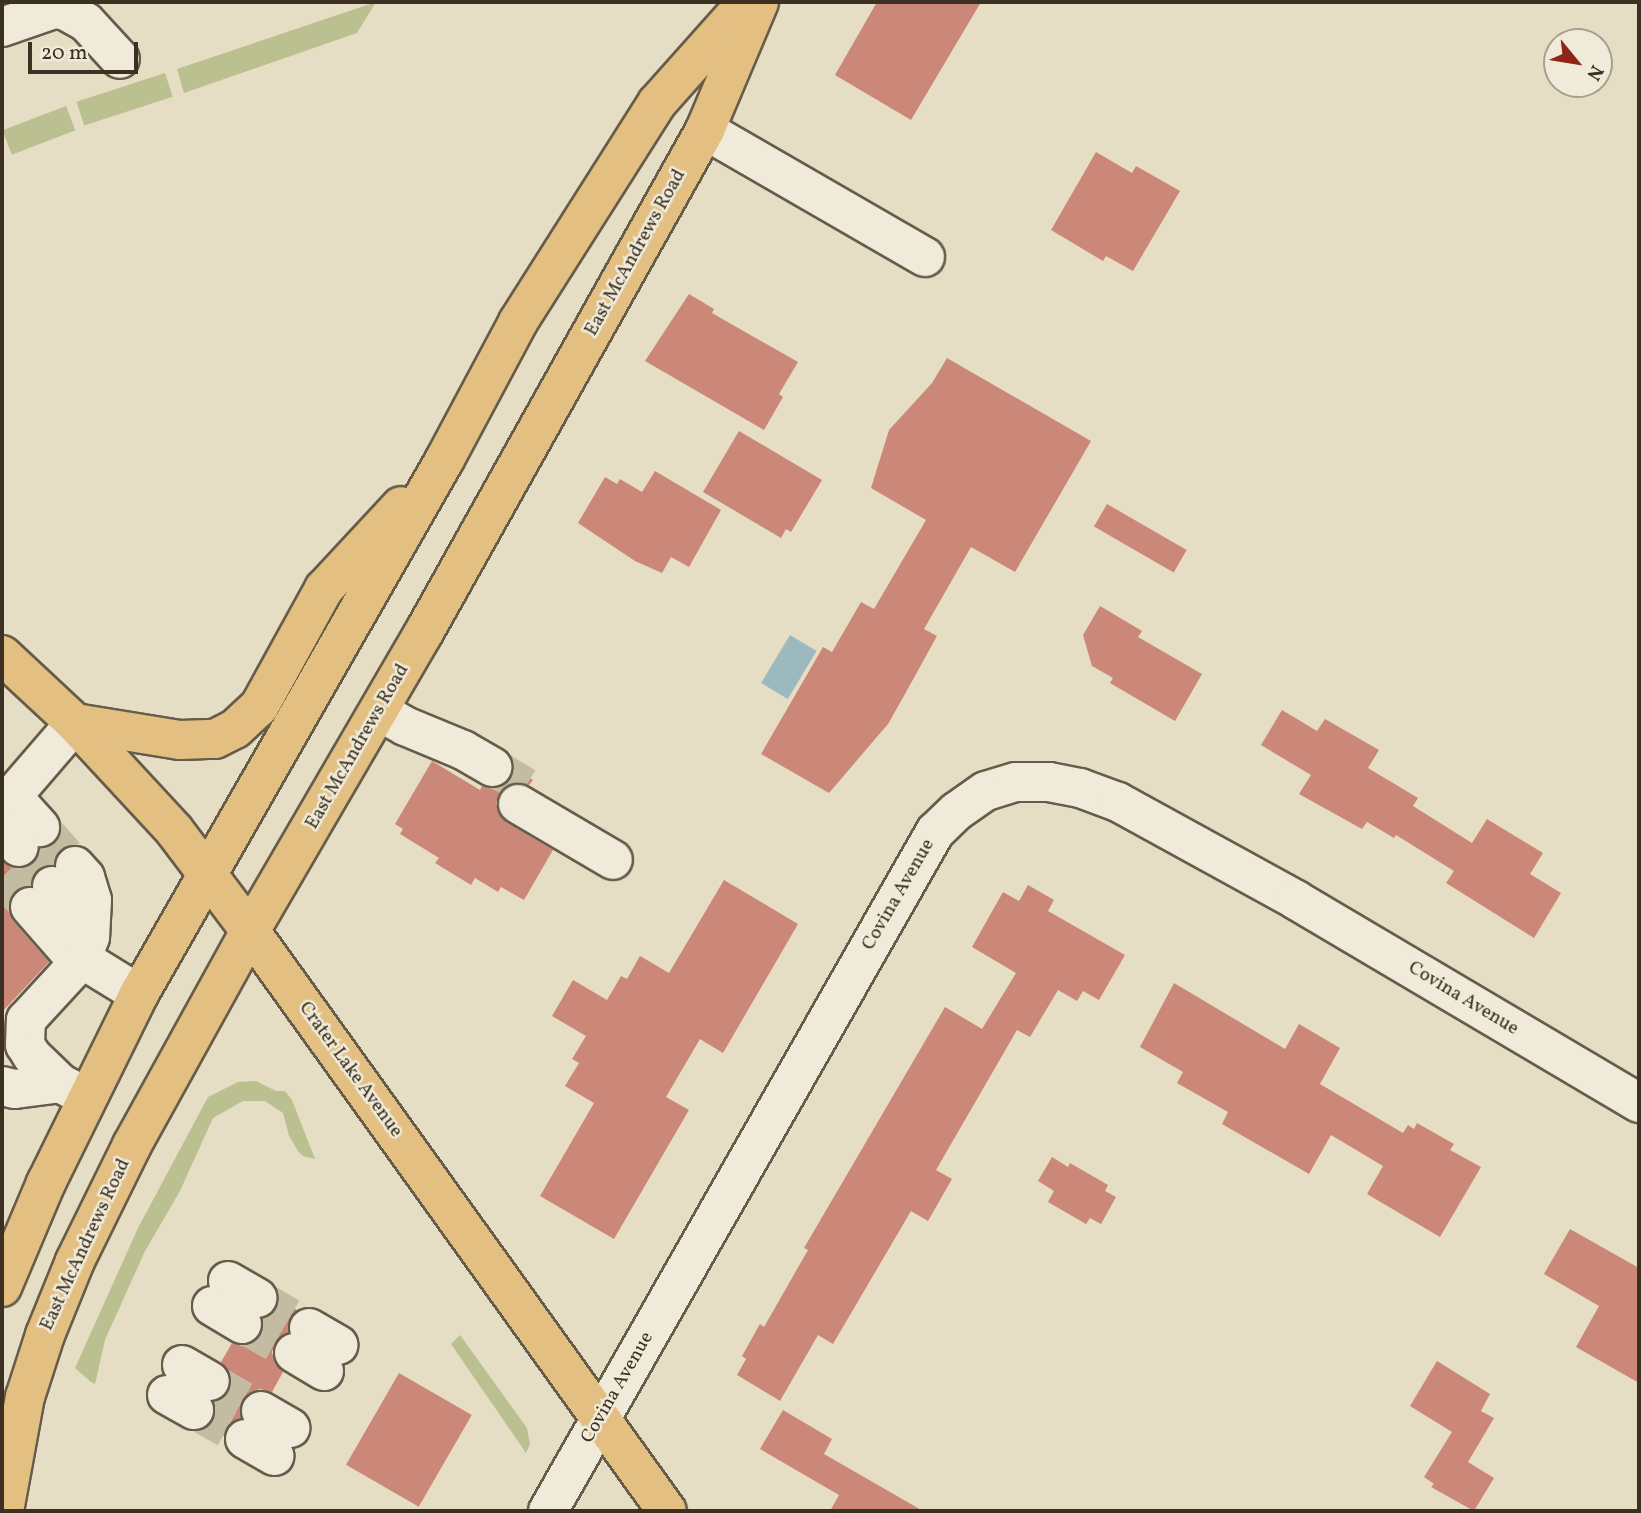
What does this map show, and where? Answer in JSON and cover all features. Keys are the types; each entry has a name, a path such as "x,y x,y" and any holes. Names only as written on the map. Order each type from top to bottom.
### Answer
{"main road":[{"path":"2,1287 74,1090 139,994 445,459 518,322 657,103 747,2"},
{"name":"East McAndrews Road","path":"4,1511 25,1396 44,1335 75,1261 132,1144 250,931 392,719 705,130 760,2"},
{"path":"75,723 180,740 215,739 235,729 259,707 324,589 445,459"},
{"name":"Crater Lake Avenue","path":"3,658 75,723 137,788 208,874 667,1511"}],"street":[{"path":"2,27 54,9 64,10 86,22 120,59"},
{"path":"705,130 925,257"},
{"path":"392,719 454,767 488,776"},
{"path":"15,821 75,723"},
{"name":"Covina Avenue","path":"548,1511 934,832 957,811 986,791 1016,782 1049,782 1080,788 1118,802 1296,900 1639,1103"},
{"path":"523,796 618,851"},
{"path":"74,1090 32,1056 25,1045 26,1020 84,951 92,900 85,877 52,886 84,951 139,994"},
{"path":"2,1086 15,1089 74,1090"}],"green space":[{"path":"376,2 357,33 184,93 177,69"},
{"path":"165,73 173,97 84,126 77,102"},
{"path":"66,106 75,130 12,155 3,130"},
{"path":"256,1081 276,1091 285,1091 292,1100 315,1159 303,1156 298,1151 289,1136 283,1113 265,1101 243,1101 213,1118 180,1191 145,1251 105,1340 95,1384 91,1382 75,1368 138,1228 208,1097 238,1082"},
{"path":"460,1335 527,1428 530,1444 526,1453 451,1344"}],"water":[{"path":"790,635 817,651 788,699 761,683"}],"building":[{"path":"877,2 981,2 911,120 835,75"},
{"path":"1096,152 1132,173 1136,166 1180,191 1133,271 1106,256 1103,261 1051,230"},
{"path":"689,294 714,309 712,313 798,362 779,394 783,397 764,430 645,361"},
{"path":"947,358 1091,441 1015,572 971,547 924,629 937,636 888,724 829,793 761,754 823,647 832,652 861,602 874,609 926,520 871,488 889,430 932,383"},
{"path":"739,431 822,480 791,532 786,529 781,538 703,492"},
{"path":"655,471 721,510 689,567 671,557 662,573 635,561 578,523 605,477 617,484 620,479 642,492"},
{"path":"1107,504 1187,550 1174,573 1094,527"},
{"path":"1100,606 1142,631 1138,637 1202,674 1175,721 1110,683 1113,678 1092,666 1083,635"},
{"path":"1282,710 1317,731 1325,719 1379,750 1368,768 1418,798 1413,806 1472,843 1487,819 1543,853 1530,874 1561,893 1534,938 1446,883 1454,871 1396,835 1394,838 1367,822 1362,829 1299,794 1311,775 1261,745"},
{"path":"432,761 480,790 482,786 494,789 505,785 514,769 533,780 529,785 518,782 507,785 500,792 496,803 499,814 506,822 553,850 524,900 501,887 498,892 475,878 471,885 435,863 439,858 400,834 403,829 395,824"},
{"path":"59,837 67,846 60,850 54,865 38,869 31,886 16,890 9,901 9,912 13,921 49,962 2,1012 2,862 12,868 24,868 34,863 40,848 54,844"},
{"path":"724,880 798,924 723,1053 700,1039 666,1097 689,1110 614,1239 540,1196 594,1103 565,1086 579,1063 572,1059 586,1036 552,1016 573,980 607,1000 621,976 627,979 640,956 669,973"},
{"path":"1028,885 1054,900 1048,911 1125,955 1099,1000 1083,991 1077,1001 1058,990 1030,1037 1017,1030 936,1170 952,1179 928,1221 911,1211 833,1344 818,1335 780,1401 737,1375 746,1359 742,1356 760,1324 764,1327 808,1250 804,1248 945,1007 982,1029 1016,973 972,947 1003,892 1019,901"},
{"path":"1174,983 1285,1049 1299,1024 1340,1048 1320,1084 1403,1133 1408,1125 1414,1129 1417,1123 1454,1144 1450,1150 1481,1167 1440,1237 1367,1194 1383,1166 1331,1135 1309,1174 1222,1124 1228,1112 1177,1083 1183,1072 1140,1047"},
{"path":"1052,1157 1068,1167 1070,1163 1108,1185 1105,1191 1116,1197 1101,1224 1090,1218 1086,1224 1048,1202 1054,1191 1038,1181"},
{"path":"1570,1229 1639,1268 1639,1383 1576,1347 1599,1306 1544,1274"},
{"path":"279,1299 297,1310 290,1318 288,1333 276,1341 272,1352 275,1364 283,1372 272,1392 260,1389 249,1393 242,1400 241,1418 227,1427 224,1436 207,1427 213,1420 214,1402 229,1392 232,1382 229,1371 221,1362 232,1343 242,1346 252,1343 260,1336 262,1319 275,1310"},
{"path":"1437,1361 1490,1394 1481,1411 1494,1418 1468,1462 1494,1478 1474,1511 1431,1487 1434,1484 1424,1477 1452,1432 1410,1406"},
{"path":"399,1373 472,1415 419,1507 346,1465"},
{"path":"783,1410 832,1439 824,1454 923,1511 830,1511 839,1495 760,1449"}],"tunnel":[{"path":"493,767 528,788"},
{"path":"40,827 75,866"},
{"path":"19,847 52,886"},
{"path":"2,877 30,907"},
{"path":"257,1298 309,1328"},
{"path":"242,1324 294,1353"},
{"path":"210,1381 261,1411"},
{"path":"194,1410 245,1439"}]}
